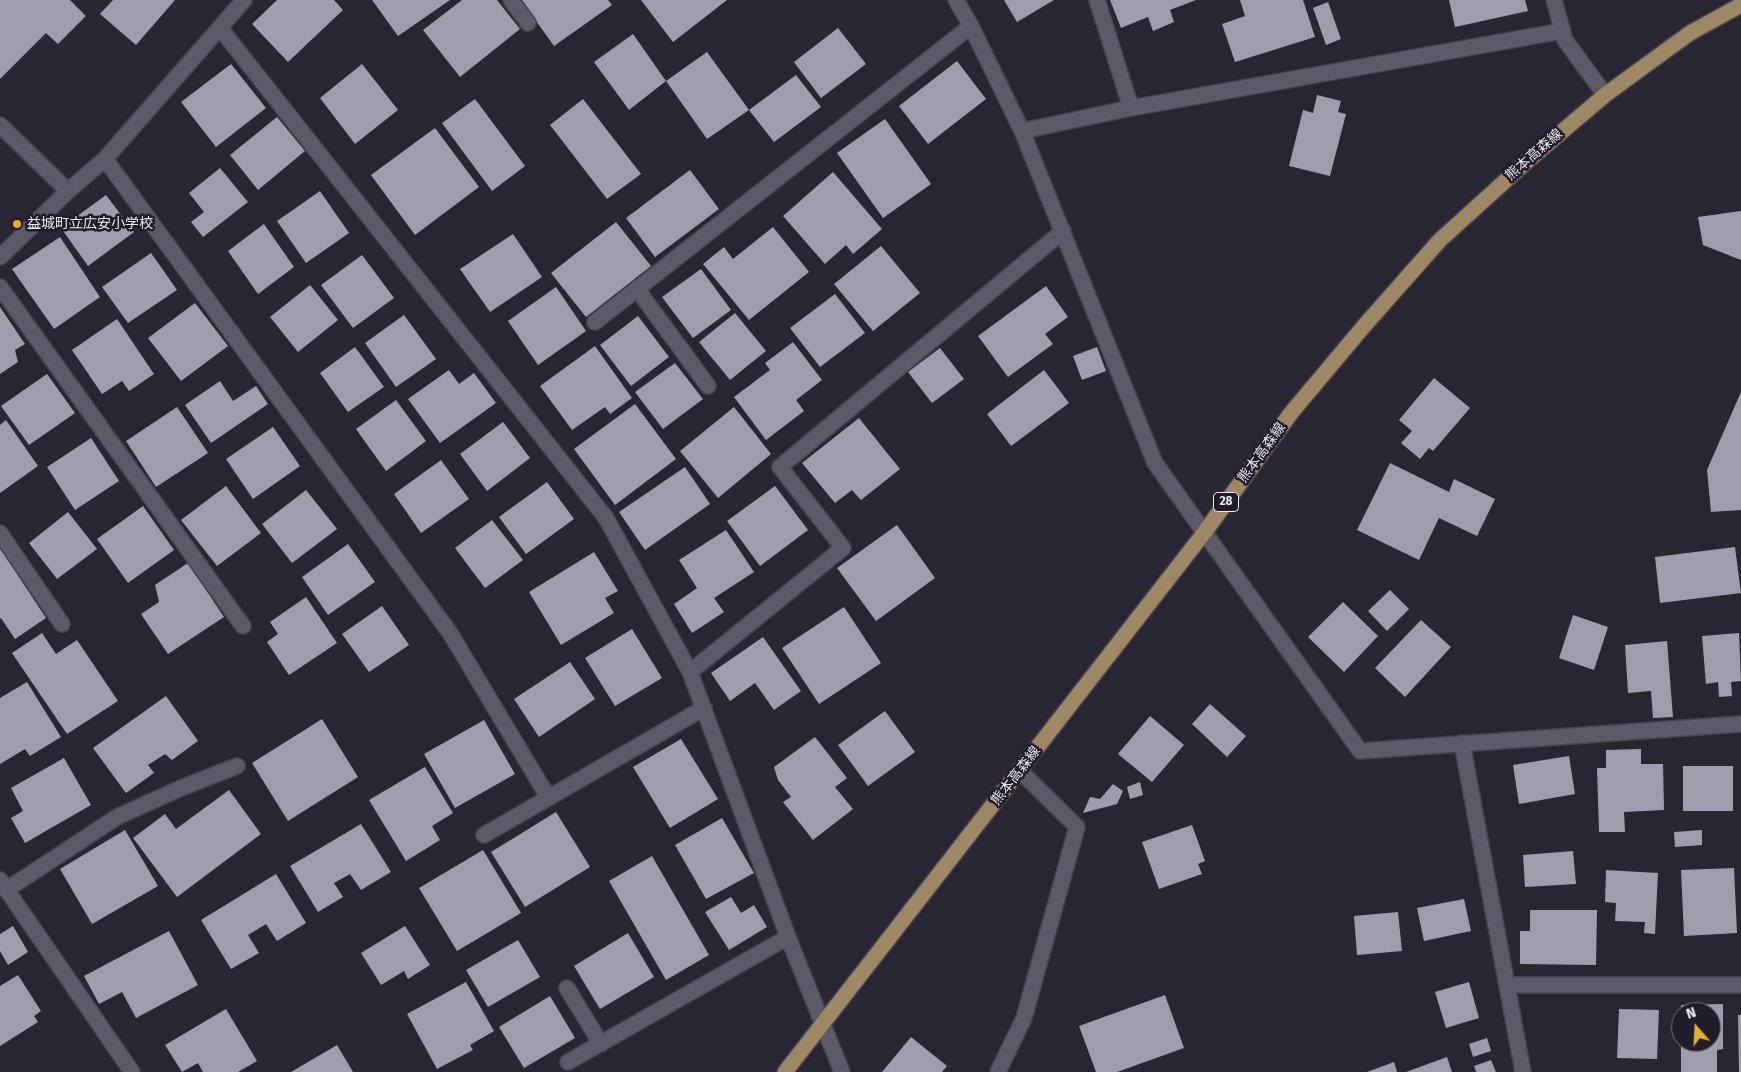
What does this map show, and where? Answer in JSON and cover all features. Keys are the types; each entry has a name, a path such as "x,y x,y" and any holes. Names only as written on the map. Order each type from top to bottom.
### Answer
{"main road":[{"name":"熊本高森線","path":"785,1072 1204,533 1291,414 1364,326 1440,240 1524,164 1605,95 1690,34 1741,5"}],"street":[{"path":"0,258 68,191 105,159 244,0"},
{"path":"511,0 528,23"},
{"path":"956,0 971,26 1022,131 1155,463 1360,751 1741,724"},
{"path":"1097,0 1132,108"},
{"path":"1554,0 1565,40 1605,95"},
{"path":"595,322 971,26"},
{"path":"220,28 606,518 690,672 788,937 842,1072"},
{"path":"1022,131 1132,108 1562,31"},
{"path":"0,124 68,191"},
{"path":"105,159 450,633 548,797"},
{"path":"690,672 843,548 780,467 1063,231"},
{"path":"0,287 243,626"},
{"path":"637,289 708,386"},
{"path":"0,533 62,624"},
{"path":"484,835 704,708"},
{"path":"1462,743 1523,1072"},
{"path":"132,1072 3,885 118,817 181,788 237,766"},
{"path":"998,1072 1024,1018 1077,827 1020,771"},
{"path":"568,1062 788,937"},
{"path":"1507,985 1741,985"},
{"path":"567,988 601,1044"}],"building":[{"path":"0,0 70,0 86,16 58,44 46,33 0,79"},
{"path":"113,0 175,0 136,45 100,14"},
{"path":"277,0 334,0 343,10 288,62 252,24"},
{"path":"372,0 450,0 398,36"},
{"path":"462,0 497,0 520,29 460,77 423,30"},
{"path":"521,0 608,0 612,5 554,46"},
{"path":"641,0 727,0 673,42"},
{"path":"1004,0 1054,0 1017,22"},
{"path":"1110,0 1196,0 1170,10 1174,22 1153,31 1148,17 1121,28"},
{"path":"1240,0 1303,0 1315,37 1235,62 1222,24 1245,16"},
{"path":"1449,0 1525,0 1528,11 1455,27"},
{"path":"1328,2 1341,39 1326,45 1313,8"},
{"path":"838,28 866,64 821,98 794,62"},
{"path":"633,34 666,81 629,110 594,62"},
{"path":"707,52 749,110 707,139 666,81"},
{"path":"957,61 986,99 928,144 899,106"},
{"path":"231,64 266,108 216,147 181,102"},
{"path":"362,64 398,110 355,144 320,98"},
{"path":"796,75 821,107 774,142 749,110"},
{"path":"1317,95 1341,101 1338,112 1346,114 1330,176 1289,166 1303,110 1313,113"},
{"path":"475,99 525,166 492,191 442,123"},
{"path":"583,99 641,174 607,199 550,125"},
{"path":"277,117 305,151 258,190 230,155"},
{"path":"885,119 931,184 883,218 837,153"},
{"path":"435,128 479,187 415,235 371,175"},
{"path":"220,168 248,202 203,237 191,222 204,212 189,193"},
{"path":"690,170 719,209 655,257 626,218"},
{"path":"833,172 882,229 853,254 846,245 825,264 783,216"},
{"path":"320,191 349,233 306,263 277,221"},
{"path":"106,195 134,232 88,266 61,228"},
{"path":"1741,211 1741,260 1703,245 1698,217"},
{"path":"616,222 651,266 586,317 551,273"},
{"path":"264,224 294,267 258,294 228,251"},
{"path":"773,227 809,272 749,320 703,264 724,247 733,259"},
{"path":"513,234 542,277 490,312 460,269"},
{"path":"60,237 100,297 54,329 12,269"},
{"path":"881,246 920,293 873,331 834,284"},
{"path":"151,253 177,290 128,323 102,287"},
{"path":"362,255 394,298 353,328 321,285"},
{"path":"701,269 731,310 693,338 662,297"},
{"path":"310,285 338,320 298,352 270,317"},
{"path":"1046,286 1068,317 1045,334 1053,344 1008,377 978,336"},
{"path":"556,287 586,331 538,365 508,321"},
{"path":"835,294 865,333 820,367 790,328"},
{"path":"195,303 228,346 181,381 148,338"},
{"path":"0,307 25,344 15,350 18,362 0,374"},
{"path":"735,313 766,351 730,380 699,342"},
{"path":"404,315 436,359 396,387 365,343"},
{"path":"638,316 669,357 631,386 600,345"},
{"path":"117,319 154,374 129,391 122,381 102,394 72,350"},
{"path":"793,342 822,380 796,400 804,411 766,440 734,397 770,370 765,363"},
{"path":"595,346 632,398 610,414 605,407 572,430 540,386"},
{"path":"355,347 384,387 348,412 320,373"},
{"path":"1097,347 1106,371 1082,380 1073,356"},
{"path":"940,348 964,379 932,403 908,372"},
{"path":"675,363 703,399 663,429 635,392"},
{"path":"449,370 459,384 474,373 496,403 440,443 408,399"},
{"path":"1044,370 1069,403 1011,446 987,414"},
{"path":"47,374 75,413 29,445 1,406"},
{"path":"1434,378 1470,408 1433,451 1429,448 1420,459 1401,443 1412,431 1399,420"},
{"path":"220,381 233,401 256,386 268,404 211,443 185,405"},
{"path":"1741,392 1741,510 1711,512 1707,470"},
{"path":"396,400 426,441 386,471 356,429"},
{"path":"635,404 676,459 615,505 574,449"},
{"path":"177,407 208,453 156,487 126,441"},
{"path":"734,407 771,454 718,498 680,451"},
{"path":"859,418 900,469 861,500 852,490 835,503 802,463"},
{"path":"6,420 38,466 0,493 0,425"},
{"path":"503,422 530,458 487,491 460,454"},
{"path":"273,427 300,466 253,499 226,459"},
{"path":"91,438 119,481 75,510 47,467"},
{"path":"441,460 469,499 421,533 394,494"},
{"path":"1390,463 1449,492 1454,479 1495,499 1477,536 1439,518 1419,560 1357,530"},
{"path":"685,467 710,504 645,550 619,512"},
{"path":"547,482 574,519 526,554 499,517"},
{"path":"226,486 261,533 217,566 181,520"},
{"path":"775,486 808,530 760,566 727,521"},
{"path":"306,490 337,529 292,563 262,524"},
{"path":"143,506 174,550 128,583 97,539"},
{"path":"68,512 97,549 57,579 29,543"},
{"path":"492,520 523,560 485,588 455,548"},
{"path":"897,525 935,578 876,621 837,568"},
{"path":"726,530 754,572 714,598 724,612 692,633 674,604 697,588 679,560"},
{"path":"348,544 375,582 328,615 302,577"},
{"path":"1735,547 1741,593 1660,603 1655,557"},
{"path":"0,548 46,618 15,639 0,619"},
{"path":"594,552 618,591 605,598 614,613 561,645 529,592"},
{"path":"188,563 224,617 168,654 141,614 159,602 155,585"},
{"path":"1390,590 1409,609 1387,631 1368,611"},
{"path":"306,597 337,643 289,675 267,642 278,634 270,622"},
{"path":"1343,602 1378,636 1344,672 1308,637"},
{"path":"382,606 409,645 369,672 342,634"},
{"path":"844,607 881,663 819,704 782,648"},
{"path":"1573,615 1608,627 1594,670 1559,658"},
{"path":"1421,620 1451,647 1405,697 1375,668"},
{"path":"632,629 662,678 615,706 585,658"},
{"path":"42,633 56,654 77,640 118,701 67,734 12,653"},
{"path":"1739,633 1741,681 1731,682 1732,696 1719,697 1718,682 1706,684 1702,636"},
{"path":"763,637 801,691 774,710 755,683 730,701 711,673"},
{"path":"1667,641 1673,717 1653,718 1651,691 1628,693 1625,645"},
{"path":"570,662 595,699 539,737 514,699"},
{"path":"27,682 61,737 30,756 25,749 0,764 0,698"},
{"path":"166,696 198,741 172,760 165,754 148,765 154,773 126,793 93,748"},
{"path":"1210,704 1246,736 1227,757 1192,724"},
{"path":"885,711 915,752 868,786 838,745"},
{"path":"1150,716 1184,745 1152,782 1118,754"},
{"path":"322,719 358,777 288,821 252,763"},
{"path":"484,720 515,774 455,808 424,754"},
{"path":"815,737 847,778 835,787 853,809 813,840 783,802 791,797 778,780 774,767"},
{"path":"681,739 718,799 670,828 633,767"},
{"path":"1641,749 1641,764 1663,764 1664,810 1624,812 1625,832 1599,832 1597,768 1606,768 1606,750"},
{"path":"1569,756 1575,794 1519,804 1513,765"},
{"path":"64,758 91,805 25,843 11,818 23,811 11,788"},
{"path":"1683,766 1733,766 1733,811 1683,811"},
{"path":"425,767 453,813 432,826 440,840 406,861 369,800"},
{"path":"1140,782 1143,795 1130,799 1127,787"},
{"path":"1113,784 1123,791 1117,804 1083,813 1090,797 1100,799"},
{"path":"229,790 261,834 177,897 133,838 165,814 176,829"},
{"path":"556,812 590,867 525,907 491,852"},
{"path":"722,818 754,873 706,899 675,845"},
{"path":"361,824 391,872 361,890 350,874 334,883 343,897 318,912 290,866"},
{"path":"1192,825 1205,861 1198,864 1202,874 1159,889 1142,842"},
{"path":"125,830 158,886 92,924 60,869"},
{"path":"1702,830 1702,845 1675,847 1674,832"},
{"path":"483,850 521,913 457,951 419,888"},
{"path":"1573,851 1576,884 1525,887 1523,855"},
{"path":"652,856 709,955 666,980 609,881"},
{"path":"1734,868 1737,933 1684,936 1681,870"},
{"path":"1606,870 1658,873 1655,934 1644,933 1645,922 1615,921 1616,903 1605,902"},
{"path":"276,874 306,923 277,941 266,924 248,935 259,953 231,969 201,920"},
{"path":"731,897 741,913 754,905 767,927 729,950 705,912"},
{"path":"1464,899 1471,931 1424,941 1417,908"},
{"path":"1530,910 1597,910 1596,965 1520,964 1520,931 1530,931"},
{"path":"1398,912 1402,951 1357,955 1354,916"},
{"path":"13,926 28,952 8,965 0,951 0,934"},
{"path":"405,926 430,965 408,979 404,971 381,985 361,953"},
{"path":"169,931 198,985 136,1018 122,992 99,1004 84,976"},
{"path":"628,933 654,977 600,1009 574,966"},
{"path":"518,940 540,977 488,1007 466,970"},
{"path":"18,975 41,1011 34,1016 38,1022 0,1046 0,986"},
{"path":"466,982 494,1031 470,1045 473,1050 437,1069 407,1014"},
{"path":"1469,982 1479,1018 1446,1028 1435,992"},
{"path":"1165,995 1184,1048 1117,1072 1096,1072 1079,1026"},
{"path":"550,996 575,1038 524,1068 499,1027"},
{"path":"1721,1004 1723,1004 1723,1049 1721,1049"},
{"path":"226,1009 257,1061 238,1072 203,1072 198,1063 182,1072 165,1045"},
{"path":"1619,1009 1659,1010 1657,1059 1617,1058"},
{"path":"1738,1015 1741,1015 1741,1072 1739,1072"},
{"path":"911,1037 947,1066 942,1072 882,1072"},
{"path":"1487,1038 1491,1051 1473,1057 1469,1044"},
{"path":"337,1045 353,1072 291,1072"},
{"path":"1681,1052 1717,1052 1717,1072 1681,1072"},
{"path":"1447,1057 1452,1072 1406,1072"},
{"path":"1491,1060 1496,1072 1476,1072 1474,1066"},
{"path":"1394,1062 1397,1072 1367,1072"}],"place":[{"name":"益城町立広安小学校","path":"17,224"}]}
